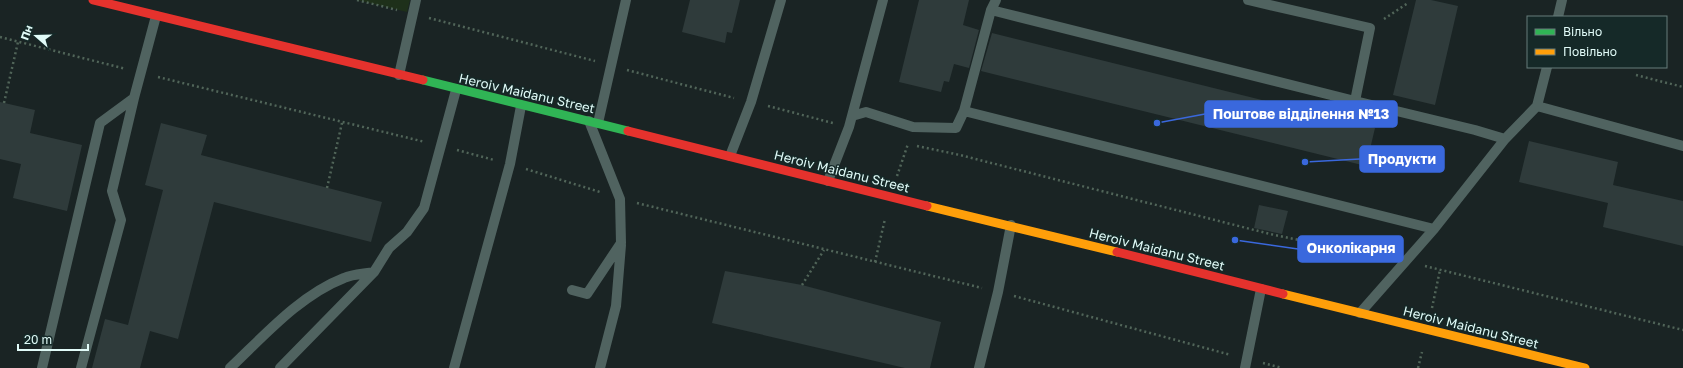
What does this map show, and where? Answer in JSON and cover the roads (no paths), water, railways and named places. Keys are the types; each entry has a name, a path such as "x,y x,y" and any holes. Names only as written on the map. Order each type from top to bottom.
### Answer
{"main road":[{"name":"Heroiv Maidanu Street","path":"93,0 521,106 594,122 1011,225 1261,289 1585,368"}],"lane":[{"path":"399,76 416,0"},
{"path":"600,368 616,306 621,243 620,199 594,122 611,66 626,0"},
{"path":"730,156 751,102 781,0"},
{"path":"828,181 849,127 883,0"},
{"path":"852,116 866,112 913,127 956,128 964,111 991,10 996,0"},
{"path":"1248,0 1370,28 1355,100"},
{"path":"1558,16 1562,0"},
{"path":"991,10 1475,130 1505,139"},
{"path":"81,368 121,220 112,191 134,98 156,16"},
{"path":"1360,313 1434,229 1505,139 1537,106 1547,68"},
{"path":"280,368 374,272 389,248 407,232 424,208 456,90"},
{"path":"42,368 100,123 134,98"},
{"path":"454,368 510,164 521,106"},
{"path":"1537,106 1683,146"},
{"path":"964,111 1434,229"},
{"path":"979,368 998,292 1011,225"},
{"path":"572,290 587,294 621,243"},
{"path":"230,368 299,304 319,289 346,277 374,272"},
{"path":"1246,364 1261,289"}],"place":[{"name":"Поштове відділення №13","path":"1157,123"},
{"name":"Продукти","path":"1305,162"},
{"name":"Онколікарня","path":"1235,240"}]}
